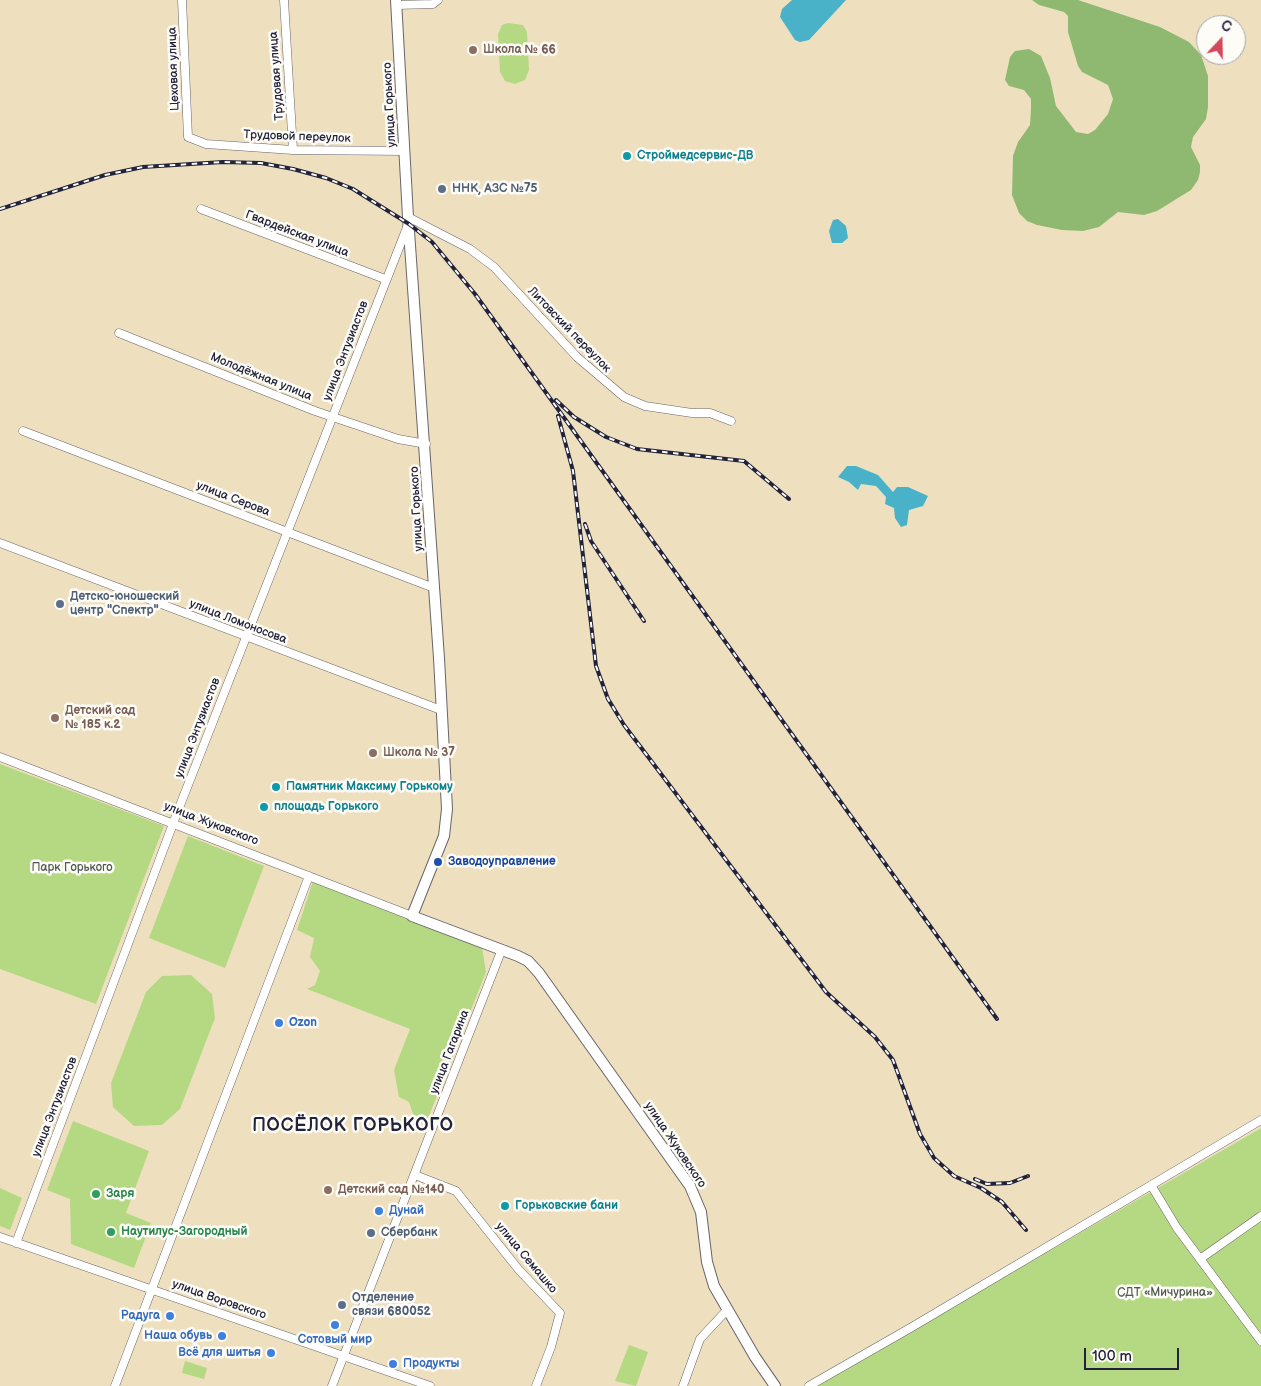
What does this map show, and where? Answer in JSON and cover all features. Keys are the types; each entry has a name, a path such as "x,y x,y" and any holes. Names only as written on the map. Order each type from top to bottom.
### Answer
{"main road":[{"name":"улица Горького","path":"397,2 408,220 426,444 447,810 444,836 412,916"},
{"path":"412,916 502,949"},
{"name":"улица Жуковского","path":"502,949 528,960 540,973 690,1186 702,1212 707,1262 714,1286 726,1310 775,1386"}],"street":[{"name":"Цеховая улица","path":"182,0 188,137"},
{"name":"Трудовая улица","path":"284,0 293,150"},
{"path":"397,2 433,4 438,0"},
{"name":"Трудовой переулок","path":"188,137 206,144 293,150 405,151"},
{"name":"Гвардейская улица","path":"201,210 385,280"},
{"name":"улица Энтузиастов","path":"16,1243 173,823 408,220"},
{"name":"Литовский переулок","path":"408,220 470,249 494,267 577,357 624,397 645,406 692,413 710,413 731,421"},
{"name":"Молодёжная улица","path":"119,333 332,417 398,439 426,444"},
{"name":"улица Серова","path":"24,431 434,588"},
{"name":"улица Ломоносова","path":"0,543 441,710"},
{"name":"улица Жуковского","path":"0,756 412,916"},
{"path":"115,1386 309,876"},
{"name":"улица Гагарина","path":"332,1386 502,949"},
{"path":"809,1386 1261,1120"},
{"name":"улица Семашко","path":"415,1175 456,1191 519,1270 560,1314 551,1347 536,1386"},
{"path":"1151,1185 1200,1258 1261,1341"},
{"path":"1200,1258 1261,1216"},
{"name":"улица Воровского","path":"0,1237 430,1386"},
{"path":"683,1386 700,1339 726,1310"}],"green space":[{"path":"1032,0 1078,0 1160,27 1189,42 1196,50 1196,65 1204,65 1208,76 1208,107 1206,119 1193,137 1191,147 1200,165 1200,172 1198,180 1191,190 1157,211 1144,215 1118,212 1099,227 1083,231 1062,230 1037,225 1027,221 1019,213 1012,195 1013,156 1018,142 1030,125 1031,99 1024,90 1009,86 1005,80 1010,57 1015,51 1029,49 1041,56 1050,78 1056,106 1076,132 1088,134 1095,130 1108,114 1113,99 1108,85 1082,72 1078,66 1068,32 1068,16 1064,12 1039,5"},
{"path":"508,23 523,25 527,32 529,70 525,80 515,84 505,81 500,72 498,34 502,25"},
{"name":"Парк Горького","path":"0,764 164,826 96,1004 0,969"},
{"path":"188,836 264,866 225,968 149,938"},
{"path":"313,881 482,947 486,972 427,1121 413,1114 409,1102 399,1097 394,1070 410,1029 307,989 315,985 320,971 310,957 314,938 297,930"},
{"path":"191,975 212,994 215,1018 180,1109 162,1125 134,1126 113,1107 111,1083 146,992 162,976"},
{"name":"Заря","path":"73,1121 149,1151 126,1213 151,1223 134,1268 71,1244 70,1199 47,1190"},
{"name":"СДТ «Мичурина»","path":"1261,1128 1261,1386 817,1386"},
{"path":"0,1188 22,1198 10,1230 0,1226"},
{"path":"629,1345 648,1352 636,1386 615,1381"},
{"path":"185,1361 207,1368 204,1379 182,1373"}],"water":[{"path":"792,0 846,0 809,40 800,42 795,40 780,17 782,9"},
{"path":"838,219 846,226 848,238 842,243 832,243 829,231 833,220"},
{"path":"847,466 856,466 878,475 893,492 897,487 908,487 928,496 923,506 909,510 907,525 901,527 895,518 894,508 885,504 886,497 876,486 861,484 858,490 849,482 838,477"}],"railway":[{"path":"0,209 105,175 143,167 223,162 261,163 326,178 353,189 409,224 432,242 475,294 997,1019"},
{"path":"556,400 574,417 606,437 637,449 744,461 789,499"},
{"path":"558,416 573,471 596,666 608,699 624,725 826,992 875,1037 893,1060 920,1134 934,1158 954,1176 981,1188 1002,1202 1026,1230"},
{"path":"585,524 591,541 644,621"},
{"path":"975,1179 987,1184 1010,1183 1028,1176"}],"place":[{"name":"Школа № 66","path":"473,50"},
{"name":"Строймедсервис-ДВ","path":"627,156"},
{"name":"ННК, АЗС №75","path":"442,189"},
{"name":"Детско-юношеский центр \"Спектр\"","path":"60,604"},
{"name":"Детский сад № 185 к.2","path":"55,718"},
{"name":"Школа № 37","path":"373,753"},
{"name":"Памятник Максиму Горькому","path":"276,787"},
{"name":"площадь Горького","path":"264,807"},
{"name":"Заводоуправление","path":"438,862"},
{"name":"Ozon","path":"279,1023"},
{"name":"Детский сад №140","path":"328,1190"},
{"name":"Заря","path":"96,1194"},
{"name":"Горьковские бани","path":"505,1206"},
{"name":"Дунай","path":"379,1211"},
{"name":"Наутилус-Загородный","path":"111,1232"},
{"name":"Сбербанк","path":"371,1233"},
{"name":"Отделение связи 680052","path":"342,1305"},
{"name":"Радуга","path":"170,1316"},
{"name":"Сотовый мир","path":"335,1325"},
{"name":"Наша обувь","path":"222,1336"},
{"name":"Всё для шитья","path":"271,1353"},
{"name":"Продукты","path":"393,1364"}],"district":[{"name":"ПОСЁЛОК ГОРЬКОГО","path":"353,1126"}]}
